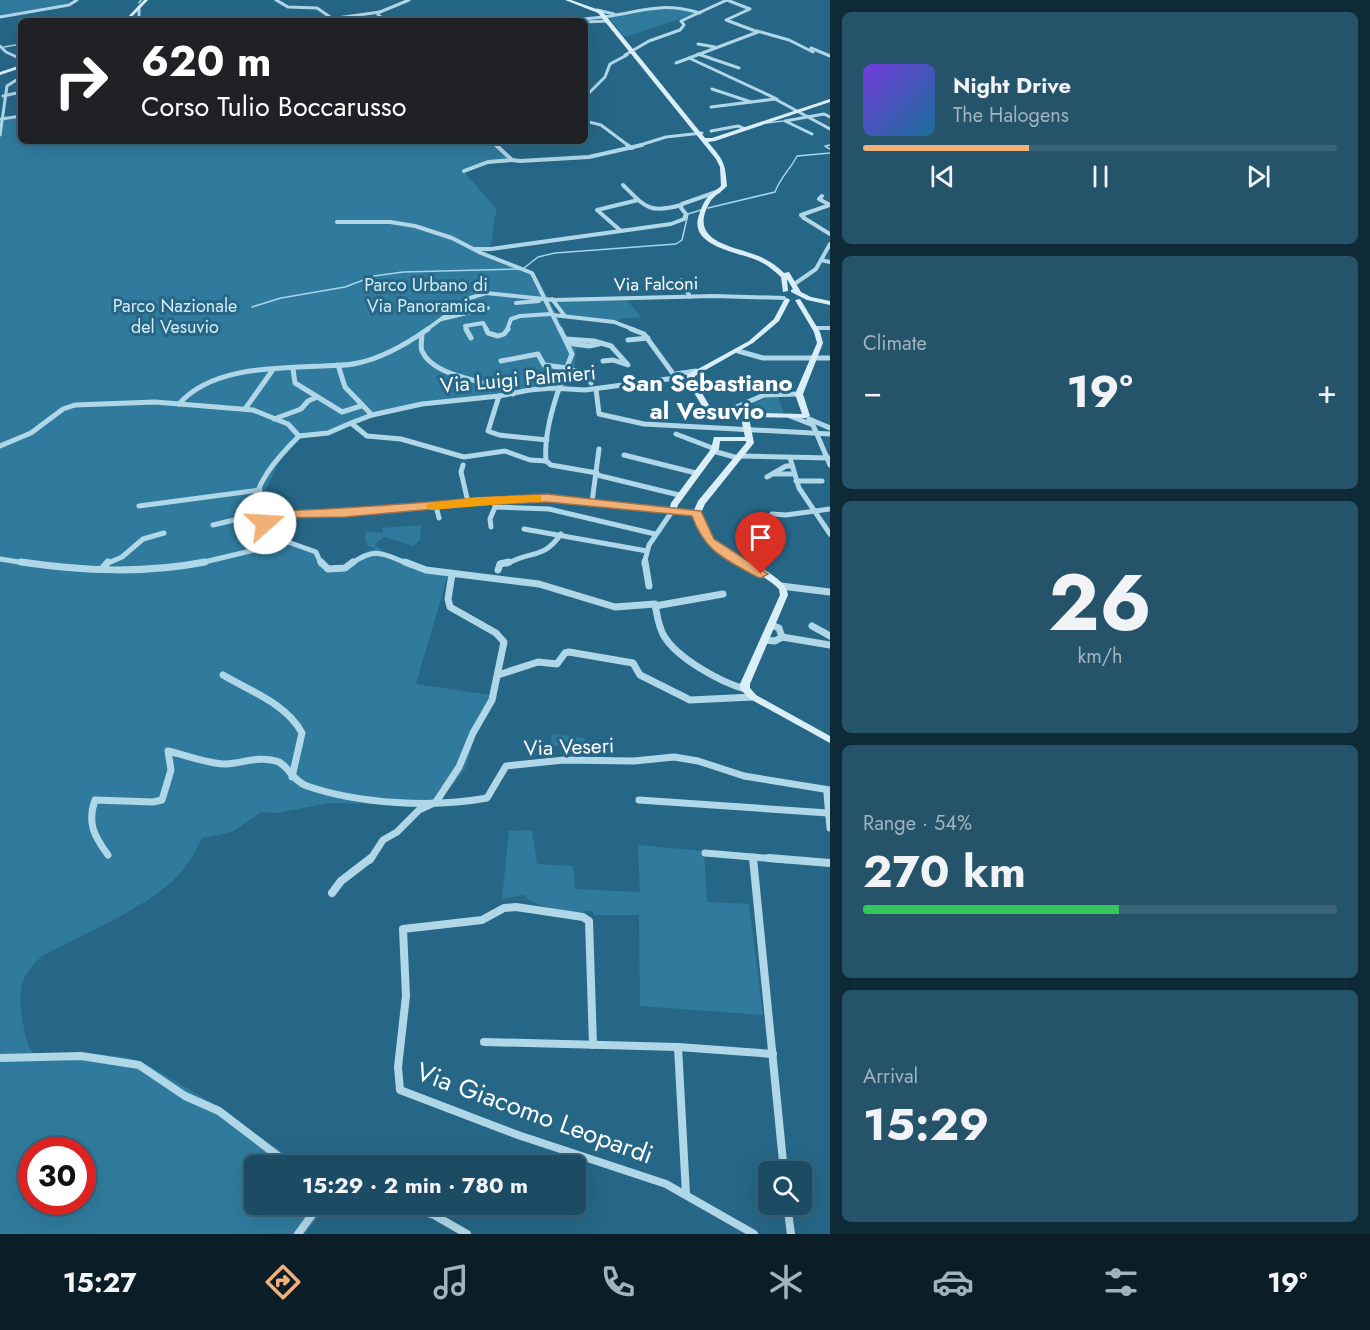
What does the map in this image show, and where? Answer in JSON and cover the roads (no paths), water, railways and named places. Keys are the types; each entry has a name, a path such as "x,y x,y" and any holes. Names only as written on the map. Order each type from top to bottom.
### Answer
{"street":[{"path":"61,0 75,1"},
{"path":"276,0 288,7 316,8"},
{"path":"340,18 380,12 409,0"},
{"path":"567,0 614,14 666,7 681,8 700,14"},
{"path":"588,94 605,77 610,64 624,56 635,54 649,41 680,30 684,26 681,21 727,0 750,9 726,20 830,56"},
{"path":"0,16 75,1"},
{"path":"129,18 142,3"},
{"path":"140,18 142,3"},
{"path":"312,5 331,18"},
{"path":"155,402 184,395 209,380 246,373 338,365 374,359 422,333 461,303 482,294 503,293 547,305 564,315 614,322 644,334 675,375 686,377 738,351 777,320 784,296 784,276 774,265 753,255 709,241 701,231 704,209 709,199 724,186 723,167 708,147 706,136 597,10"},
{"path":"380,12 378,15 382,18"},
{"path":"588,22 606,19 614,14"},
{"path":"588,20 606,19"},
{"path":"676,63 758,32 757,30"},
{"path":"789,40 813,52"},
{"path":"699,44 716,47"},
{"path":"1,47 18,58"},
{"path":"0,53 6,52"},
{"path":"624,56 635,54"},
{"path":"698,54 739,68"},
{"path":"689,58 777,97 775,99"},
{"path":"0,74 18,68"},
{"path":"15,70 18,76"},
{"path":"0,135 6,86 18,79"},
{"path":"712,89 753,102"},
{"path":"3,96 18,93"},
{"path":"711,107 775,99 830,129"},
{"path":"464,171 488,162 580,158 632,148 666,137 724,136 830,100"},
{"path":"812,134 785,121 830,115"},
{"path":"2,119 18,116"},
{"path":"588,122 601,124 632,148"},
{"path":"706,136 738,126 746,129"},
{"path":"495,144 512,160"},
{"path":"623,185 655,212 719,191"},
{"path":"829,233 801,215 830,205 819,199 824,195 830,203"},
{"path":"621,231 597,210 638,200"},
{"path":"475,249 491,249 671,224 684,219 686,214 681,205"},
{"path":"804,218 830,208"},
{"path":"337,222 409,224 452,238 481,254 532,273 572,354 559,389 545,449 546,461"},
{"path":"701,231 718,243 771,260 790,277 815,328 820,344 799,394 805,416"},
{"path":"798,295 805,277 816,269 830,244"},
{"path":"481,254 491,249"},
{"path":"821,260 830,262"},
{"path":"790,277 805,277"},
{"path":"681,280 690,297"},
{"path":"784,296 798,295 830,303"},
{"name":"Via Falconi","path":"547,305 553,300 784,296"},
{"path":"471,338 465,326 468,324 483,323 488,333 507,334 510,330 511,319 547,305 553,300 564,315"},
{"path":"516,303 560,307"},
{"path":"440,320 488,308"},
{"path":"815,328 830,328"},
{"path":"422,333 421,350 431,364 449,372 498,384 513,394"},
{"path":"566,339 592,337 618,344"},
{"path":"628,340 648,338"},
{"path":"566,339 611,346 628,365 613,360 603,361"},
{"path":"566,339 581,348 600,343"},
{"path":"738,351 763,358 830,358"},
{"path":"613,360 617,353"},
{"path":"501,360 538,354 544,365 586,373 591,383"},
{"path":"338,365 345,387 372,415"},
{"path":"293,369 295,383 342,412 361,406"},
{"path":"245,409 272,371"},
{"path":"657,380 657,377 696,371"},
{"path":"686,377 712,415 805,416 830,428"},
{"name":"Via Luigi Palmieri","path":"351,423 372,415 422,404 559,389 596,389 686,377"},
{"path":"596,389 599,414 644,424 830,434"},
{"path":"709,411 732,409 764,395 799,394"},
{"path":"180,404 184,395"},
{"path":"499,396 498,406 491,415 489,431 499,435 547,440"},
{"path":"274,418 301,409 308,401 317,397"},
{"path":"0,446 31,433 63,409 75,405 155,402 245,409 288,424 299,436"},
{"path":"737,416 747,428"},
{"path":"748,416 747,428 750,443 701,503 697,513 705,535 710,542 732,558 781,586 830,592"},
{"path":"790,416 813,425 819,424"},
{"path":"252,517 252,506 273,464 299,436 328,433 351,423 367,436 401,439 464,457 505,451 530,460 546,461 551,465 679,495"},
{"path":"676,434 738,457 829,460 813,425"},
{"path":"649,585 643,568 647,551 655,534 673,510 679,495 714,450 717,439 711,426"},
{"path":"717,439 750,439"},
{"path":"592,502 599,449"},
{"path":"624,455 696,473"},
{"path":"790,458 798,488 830,534"},
{"path":"463,465 461,472 468,502"},
{"path":"792,466 786,466 770,476 822,482"},
{"path":"139,506 260,490"},
{"path":"495,504 547,498 697,513"},
{"path":"213,525 273,514 345,513 468,502 549,509 655,534"},
{"path":"491,527 490,519 495,504"},
{"path":"436,506 439,518"},
{"path":"772,514 830,510"},
{"path":"263,524 273,514"},
{"path":"252,517 288,542 316,552 322,565 328,569 345,568 365,554 376,551 426,570 539,584 615,607 655,605 723,594"},
{"path":"524,529 647,551"},
{"path":"102,569 106,563 122,557 143,539 164,533"},
{"path":"498,570 500,564 548,550 561,534"},
{"path":"0,559 102,569 146,570 239,557 288,542"},
{"path":"332,893 341,881 369,861 383,840 397,832 419,810 436,802 459,766 473,733 492,700 505,647 503,640 496,633 450,608 448,599 452,574"},
{"path":"749,693 745,684 784,595 781,586"},
{"path":"655,605 664,637 678,650 706,670 830,740"},
{"path":"771,625 779,628 782,637"},
{"path":"812,626 830,636"},
{"path":"764,640 775,641 782,637 830,645"},
{"path":"498,675 533,663 557,664 568,652 633,663 640,675 690,700 749,693"},
{"path":"223,675 291,716 300,726 302,733 292,777"},
{"name":"Via Veseri","path":"108,855 91,832 91,811 95,800 153,802 162,800 171,770 168,751 225,764 252,759 276,761 284,765 292,777 313,789 349,798 454,804 487,798 506,766 564,760 611,761 681,758 744,776 816,786 828,792"},
{"path":"828,792 830,828"},
{"path":"639,800 828,813"},
{"path":"705,853 830,863"},
{"path":"753,856 783,1161"},
{"name":"Via Giacomo Leopardi","path":"593,1045 589,921 583,918 516,907 504,908 482,920 403,929 406,996 398,1067 400,1090 518,1135 666,1184 754,1234"},
{"path":"484,1042 678,1047 773,1053"},
{"path":"678,1047 686,1194"},
{"path":"0,1058 81,1056 139,1065 185,1096 219,1111 277,1155"},
{"path":"298,1234 312,1215"},
{"path":"435,1215 450,1221 467,1234"},
{"path":"788,1215 791,1234"}],"waterway":[{"path":"4,47 18,45"},
{"path":"767,123 783,121"},
{"path":"830,145 825,146 830,149"},
{"path":"708,208 775,192 797,156 830,153"},
{"path":"524,268 538,257 555,253 676,244 682,240 688,214 701,210"},
{"path":"252,307 281,298 345,287 374,276 403,272 519,269"}],"district":[{"name":"San Sebastiano al Vesuvio","path":"707,397"}],"park label":[{"name":"Parco Urbano di Via Panoramica","path":"426,295"},
{"name":"Parco Nazionale del Vesuvio","path":"175,316"}]}
